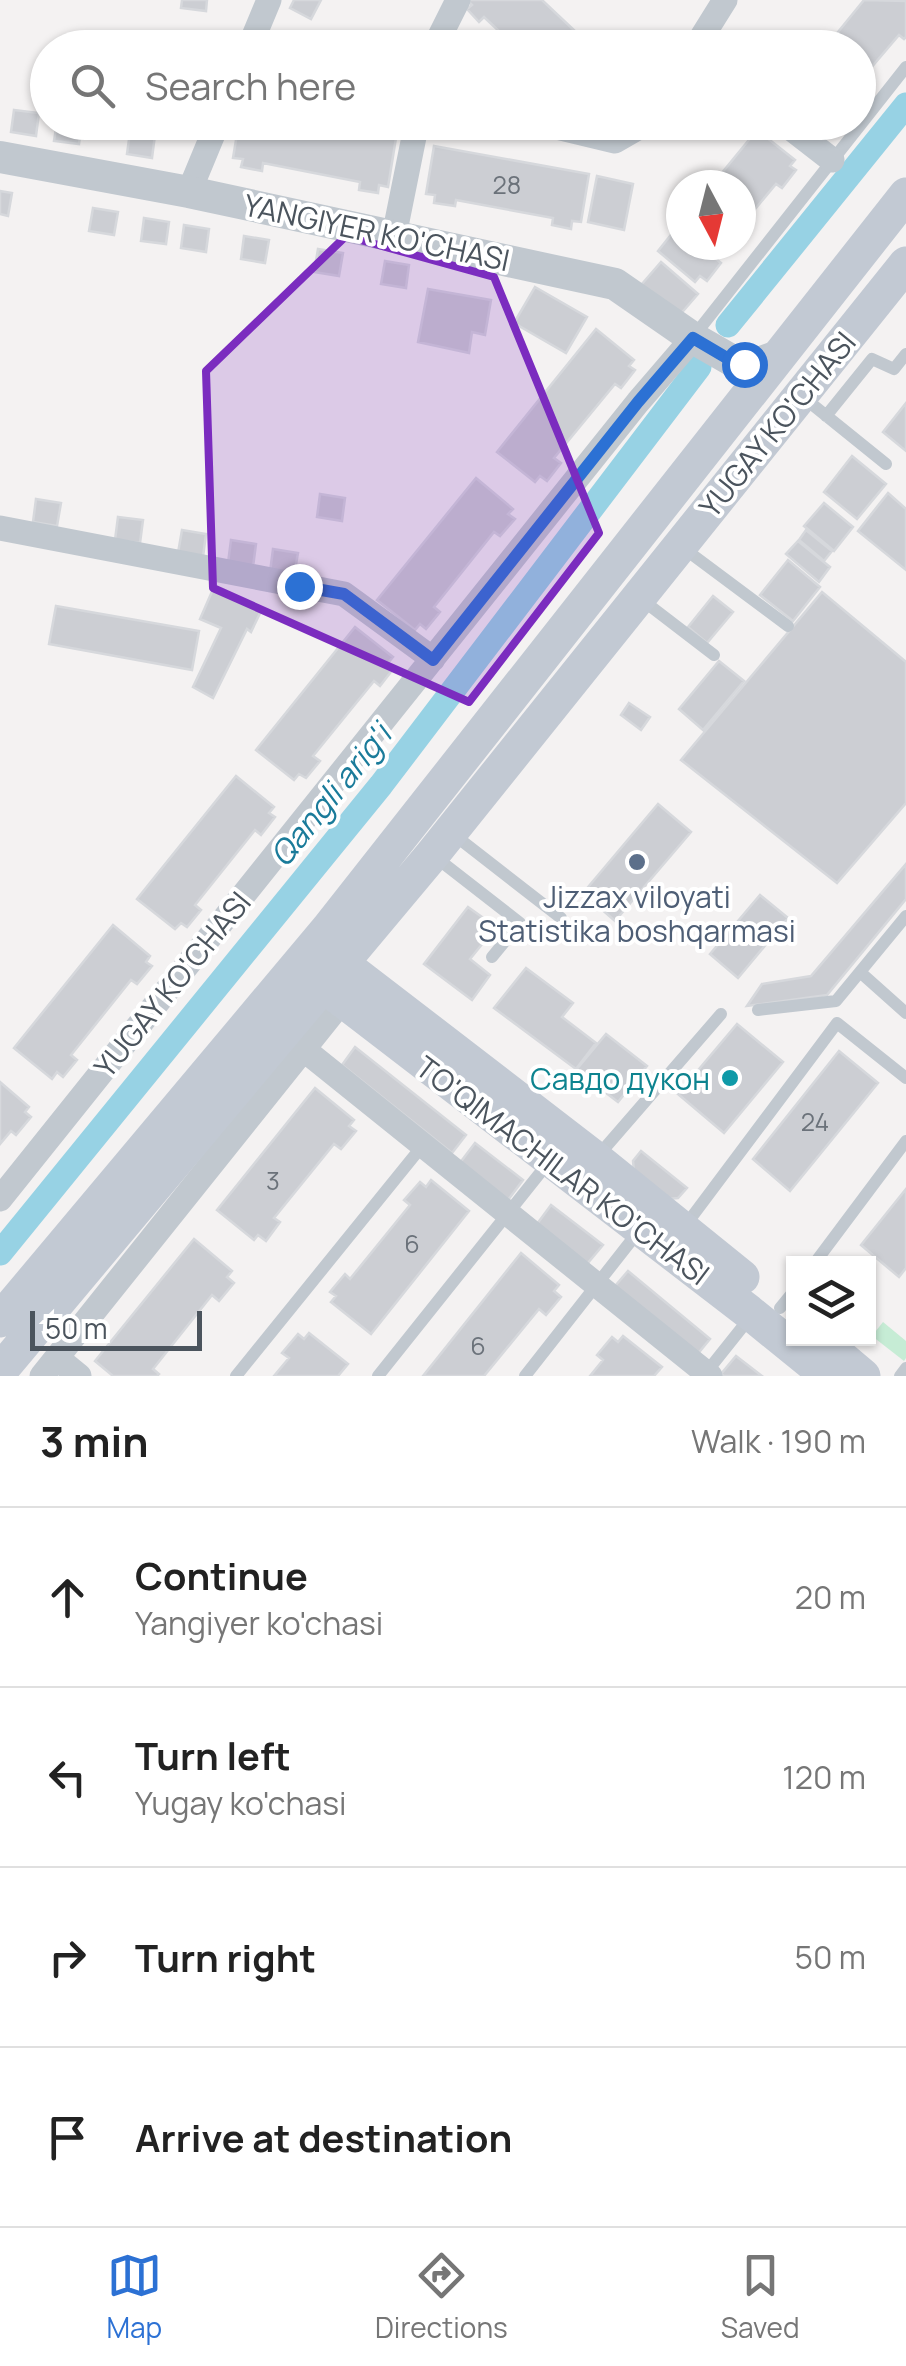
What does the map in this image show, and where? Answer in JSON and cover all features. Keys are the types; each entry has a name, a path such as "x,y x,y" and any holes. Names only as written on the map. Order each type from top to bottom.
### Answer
{"main road":[{"name":"YUGAY KO'CHASI","path":"0,1371 324,971 737,408 906,196"},
{"name":"YUGAY KO'CHASI","path":"0,1320 441,844 680,545 813,405 906,264"},
{"name":"TO'QIMACHILAR KO'CHASI","path":"324,971 596,1158 780,1308 828,1376"},
{"name":"TO'QIMACHILAR KO'CHASI","path":"324,971 550,1160 640,1229 780,1308"},
{"path":"827,1346 863,1376"}],"street":[{"path":"256,30 269,0"},
{"path":"443,30 458,0"},
{"path":"706,30 725,0"},
{"path":"190,192 211,140"},
{"path":"394,236 413,140"},
{"path":"806,140 832,160"},
{"name":"YANGIYER KO'CHASI","path":"0,157 190,192 615,284 732,361"},
{"name":"YUGAY KO'CHASI","path":"0,1199 693,338"},
{"name":"YUGAY KO'CHASI","path":"732,361 756,364 778,356"},
{"path":"732,361 737,408"},
{"path":"0,528 344,594 433,660"},
{"path":"79,1376 50,1367 302,1048 324,971"},
{"path":"302,1048 707,1375"}],"lane":[{"name":"YUGAY KO'CHASI","path":"876,105 906,67"},
{"name":"YUGAY KO'CHASI","path":"693,338 848,140"},
{"path":"886,464 813,405 872,358 894,369 906,354"},
{"path":"680,545 788,626"},
{"path":"639,597 714,655"},
{"path":"441,844 562,918"},
{"path":"441,844 520,923 492,958"},
{"path":"758,1010 836,1002 906,916"},
{"path":"860,972 906,1014"},
{"path":"596,1158 721,1014"},
{"path":"683,1230 836,1023 906,1078"},
{"path":"820,1256 906,1140"},
{"path":"236,1376 423,1145"},
{"path":"378,1376 550,1160"},
{"path":"526,1376 640,1229"},
{"path":"707,1375 780,1308"},
{"path":"900,1376 906,1368"}],"highlighted area":[{"path":"346,236 494,277 599,533 469,702 213,588 206,371"}],"green space":[{"path":"883,1322 906,1341 904,1361 876,1339 876,1331"}],"building":[{"path":"182,0 207,0 206,11 181,8"},
{"path":"294,0 321,0 311,19 290,8"},
{"path":"467,0 542,0 574,30 498,30 484,17 479,22 467,9 472,5"},
{"path":"864,0 906,1 906,37 899,35 876,62 876,30 840,30"},
{"path":"14,110 30,112 30,135 11,132"},
{"path":"54,140 80,140 79,144"},
{"path":"129,140 154,140 152,158 127,154"},
{"path":"236,140 396,140 388,187 379,185 378,193 359,190 360,182 263,163 262,171 241,167 243,159 233,158"},
{"path":"749,140 770,140 795,160 790,166 796,170 782,188 776,184 756,208 756,170 724,170"},
{"path":"434,146 589,174 581,222 572,221 571,229 552,225 553,218 456,200 455,206 434,203 435,195 426,194"},
{"path":"597,176 633,184 624,230 588,222"},
{"path":"0,191 12,193 8,216 0,214"},
{"path":"93,208 118,212 114,235 89,231"},
{"path":"144,218 169,222 166,244 141,241"},
{"path":"184,225 209,229 206,252 181,248"},
{"path":"244,236 269,240 265,263 241,259"},
{"path":"666,241 666,258 658,251"},
{"path":"318,249 343,253 339,276 314,272"},
{"path":"669,260 721,263 707,281 700,276 695,282"},
{"path":"385,261 409,265 406,288 381,284"},
{"path":"661,262 698,294 678,317 641,285"},
{"path":"535,287 587,317 566,353 514,323"},
{"path":"428,289 491,300 485,335 472,332 469,353 418,342"},
{"path":"596,329 634,360 629,366 635,370 621,388 615,384 554,458 561,463 547,481 540,476 535,482 497,452"},
{"path":"906,403 906,451 883,432"},
{"path":"852,456 886,484 857,519 824,492"},
{"path":"476,478 513,509 508,514 515,519 500,536 494,532 434,607 440,612 426,629 420,624 415,630 377,600"},
{"path":"888,493 906,509 906,570 858,531"},
{"path":"320,494 345,498 342,521 317,517"},
{"path":"36,499 61,503 57,526 33,522"},
{"path":"824,503 853,527 834,551 804,526"},
{"path":"118,517 143,520 140,543 115,540"},
{"path":"182,530 206,534 203,557 178,553"},
{"path":"806,530 832,551 824,561 799,540"},
{"path":"231,540 256,544 253,567 228,563"},
{"path":"798,541 830,567 819,582 786,554"},
{"path":"273,549 298,553 294,576 270,572"},
{"path":"788,560 820,587 793,621 760,595"},
{"path":"214,587 262,609 251,632 247,629 213,698 193,687 221,628 200,619"},
{"path":"822,592 906,662 906,803 837,883 681,760"},
{"path":"713,596 733,612 707,643 688,627"},
{"path":"56,606 199,631 192,670 49,644"},
{"path":"355,627 393,657 388,663 394,668 380,686 374,681 313,756 320,761 306,778 299,774 294,780 256,750"},
{"path":"719,661 744,681 703,730 679,709"},
{"path":"629,703 650,717 641,730 621,715"},
{"path":"236,776 274,807 269,813 275,817 261,835 255,830 195,905 201,910 187,927 181,923 175,929 137,899"},
{"name":"Jizzax viloyati Statistika boshqarmasi","path":"658,804 691,832 615,921 583,893"},
{"path":"906,864 906,899 827,995 747,1006 762,984 811,976"},
{"name":"Jizzax viloyati Statistika boshqarmasi","path":"760,895 788,918 738,978 710,954"},
{"path":"468,907 496,927 470,959 490,975 472,1000 424,964"},
{"path":"113,925 150,956 146,962 152,966 137,984 131,980 71,1055 77,1060 63,1077 57,1072 52,1079 14,1048"},
{"path":"526,968 573,1003 562,1017 596,1043 576,1069 494,1008"},
{"name":"Cавдо дукон","path":"737,1024 783,1062 724,1133 678,1094"},
{"path":"606,1034 647,1066 618,1102 576,1070"},
{"path":"355,1047 466,1135 452,1153 342,1065"},
{"path":"839,1051 878,1083 790,1191 753,1159"},
{"path":"0,1082 29,1107 25,1112 31,1117 16,1135 11,1131 0,1144"},
{"path":"315,1088 354,1120 349,1126 356,1131 341,1149 334,1144 274,1218 280,1222 266,1241 258,1235 254,1240 217,1210"},
{"path":"475,1143 523,1180 505,1204 456,1168"},
{"path":"641,1151 687,1188 678,1198 667,1199 634,1171 633,1161"},
{"path":"431,1180 469,1211 371,1334 331,1302 336,1296 330,1292 345,1274 350,1279 410,1205 404,1200 420,1182 426,1187"},
{"path":"906,1189 906,1268 899,1277 861,1245"},
{"path":"551,1205 603,1245 587,1264 537,1224"},
{"path":"194,1239 232,1271 227,1277 234,1283 219,1301 212,1295 153,1369 157,1376 113,1376 95,1361"},
{"path":"521,1253 559,1285 554,1291 561,1297 546,1315 539,1309 484,1376 423,1376"},
{"path":"628,1271 710,1339 696,1356 615,1286"},
{"path":"309,1333 348,1364 338,1376 274,1376 289,1358 282,1353 298,1334 304,1339"},
{"path":"623,1336 662,1367 654,1376 590,1376 603,1360 597,1355 612,1337 618,1342"},
{"path":"736,1356 762,1376 721,1374"}],"waterway":[{"name":"Qangli arig'i","path":"728,325 906,105"},
{"name":"Qangli arig'i","path":"0,1253 381,785 699,367"}],"place":[{"name":"Jizzax viloyati Statistika boshqarmasi","path":"637,862"},
{"name":"Cавдо дукон","path":"730,1078"}],"route":[{"path":"299,586 344,594 433,660 693,338 744,364"}]}
